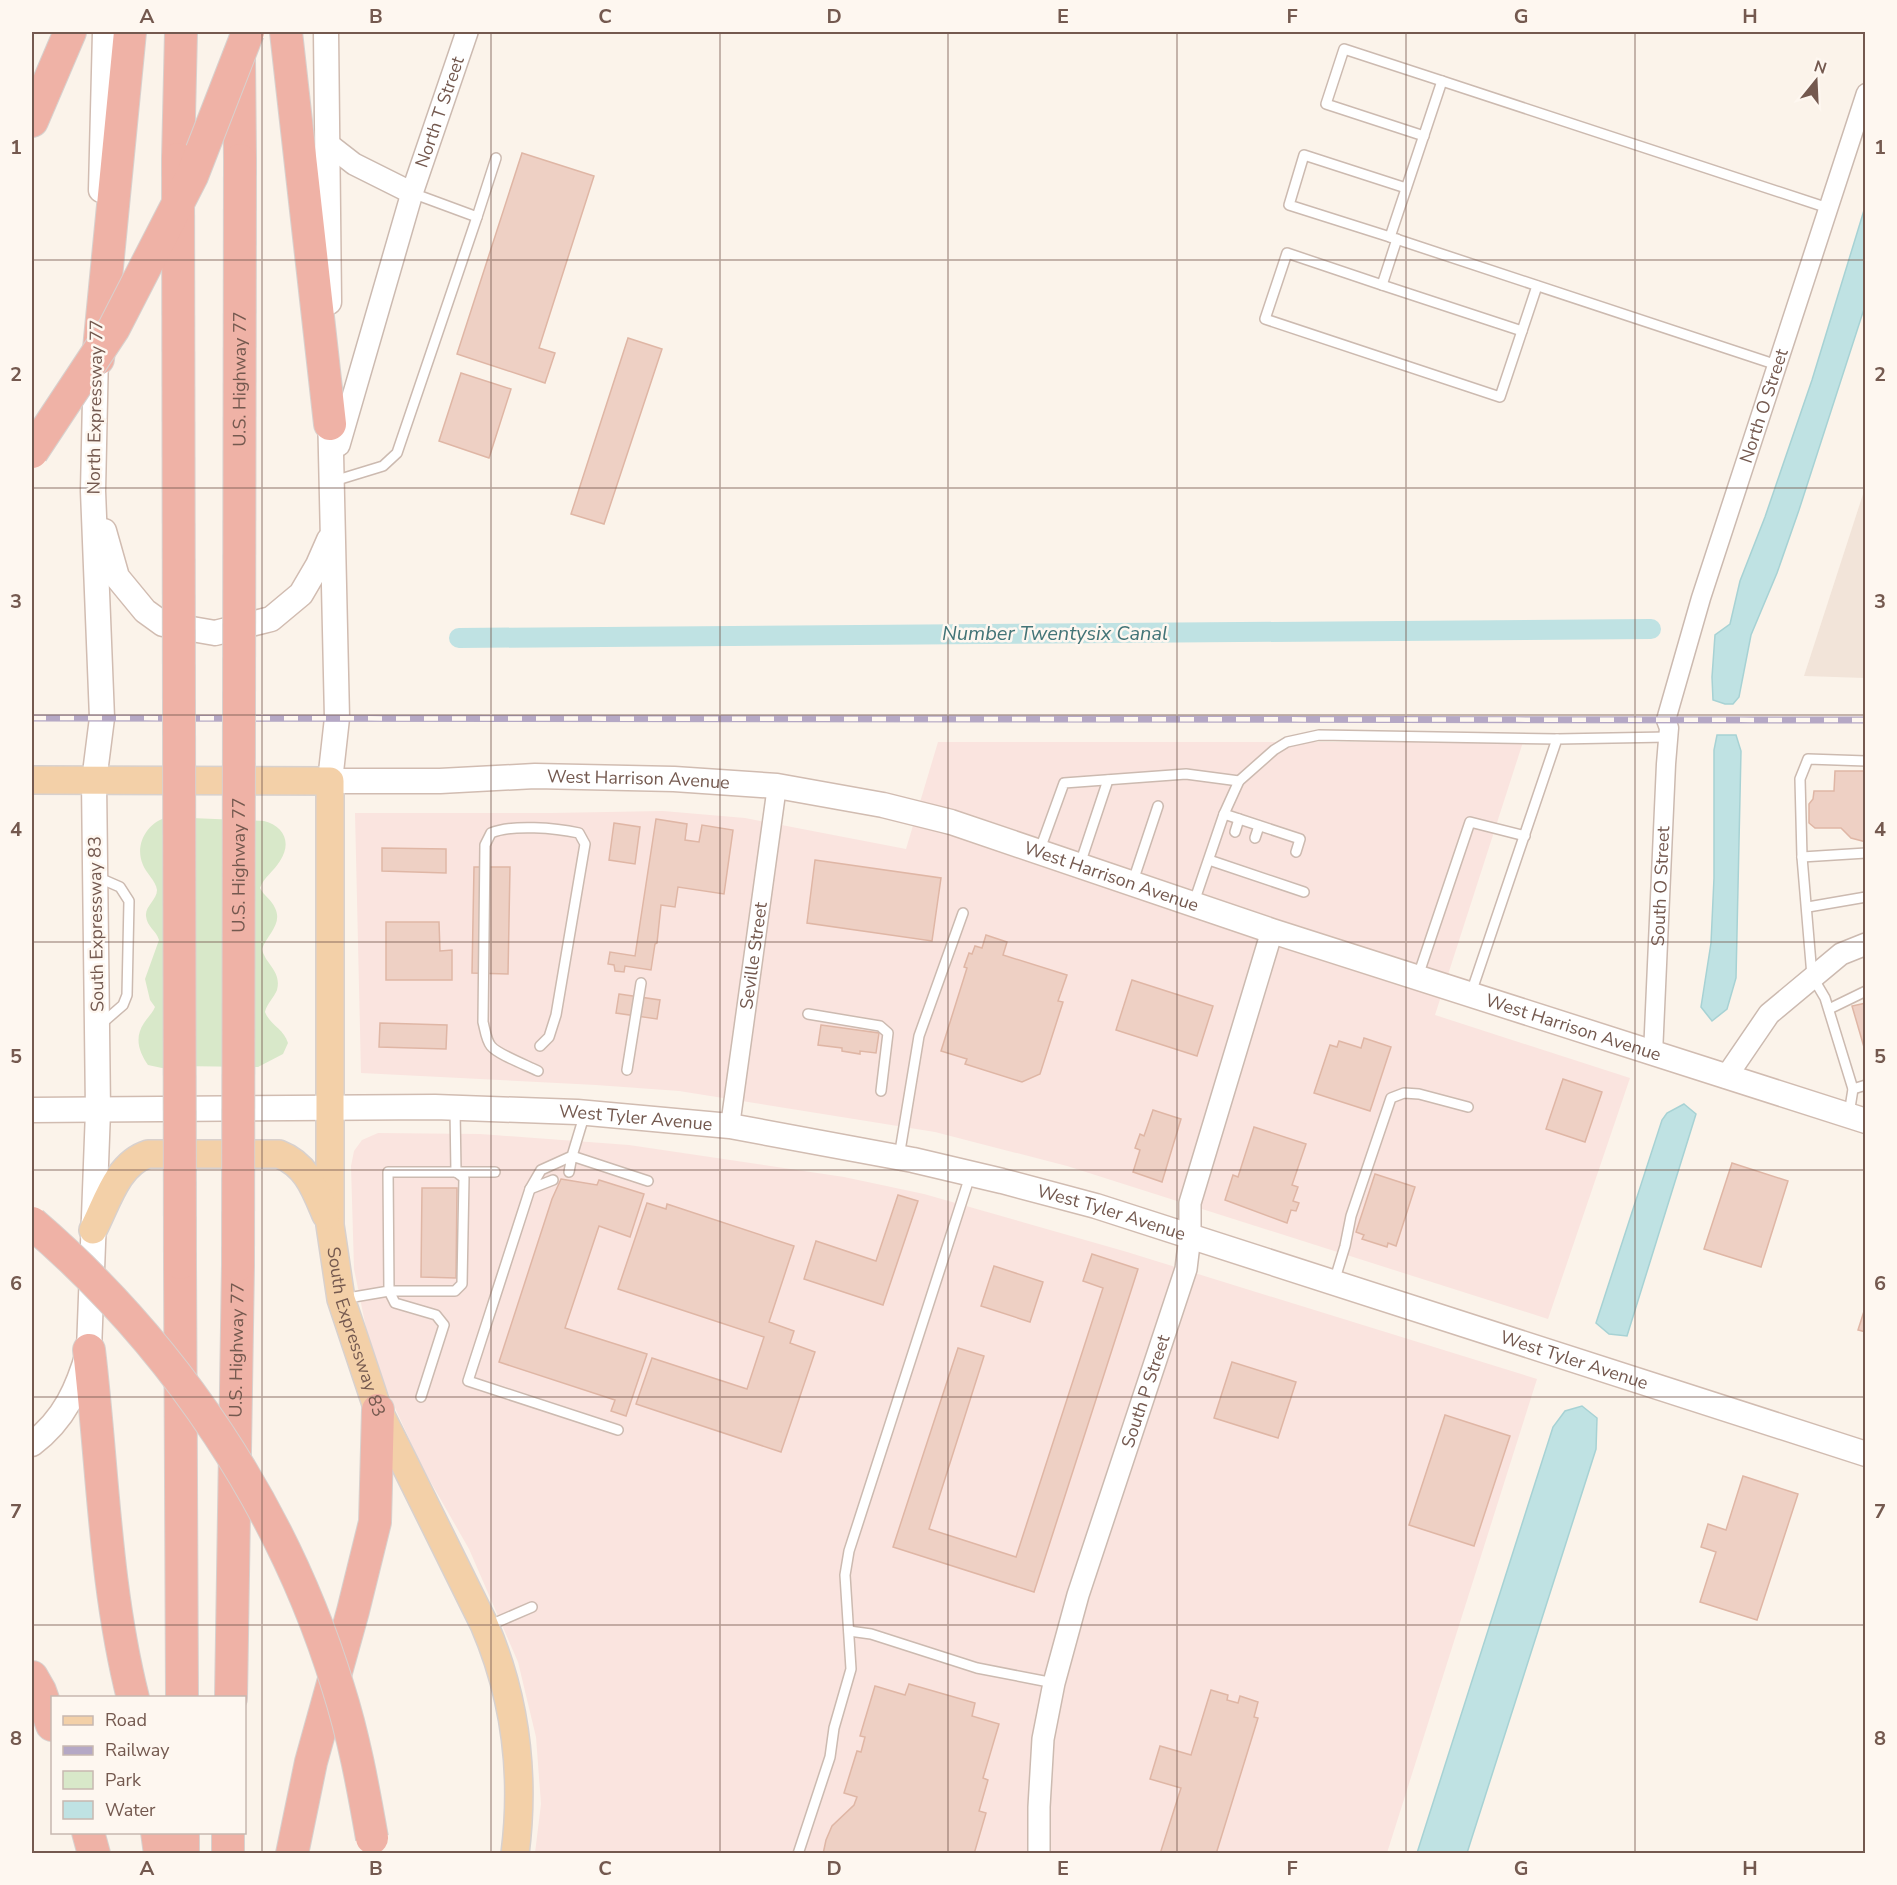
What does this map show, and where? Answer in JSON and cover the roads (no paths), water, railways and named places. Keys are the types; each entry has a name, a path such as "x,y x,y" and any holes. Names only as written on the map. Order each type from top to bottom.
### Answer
{"highway":[{"path":"32,121 70,32"},
{"path":"96,383 130,32"},
{"path":"181,32 178,159 182,1696"},
{"name":"U.S. Highway 77","path":"231,1696 238,1265 239,32"},
{"path":"32,452 114,328 192,176 249,32"},
{"path":"286,32 330,424"},
{"path":"32,1223 89,1276 153,1345 209,1419 258,1499 302,1588 339,1688 357,1759 372,1846"},
{"path":"89,1350 106,1543 122,1652 133,1696"},
{"path":"292,1854 311,1762 375,1522 378,1410"},
{"path":"36,1684 51,1722"},
{"path":"88,1834 94,1854"},
{"path":"157,1834 160,1854"},
{"path":"183,1834 183,1854"},
{"path":"228,1834 228,1854"}],"main road":[{"name":"North Expressway 77","path":"94,781 102,718 93,491 105,32"},
{"path":"32,780 330,781 337,718 330,424 326,32"},
{"path":"93,491 117,578 145,611 163,624 215,633 271,619 301,594 332,534"},
{"name":"West Harrison Avenue","path":"330,781 440,781 535,776 674,778 777,786 884,805 951,822 1272,931 1857,1119"},
{"name":"South Expressway 83","path":"32,1444 47,1433 64,1412 80,1379 89,1350 98,1111 94,781"},
{"name":"South Expressway 83","path":"330,781 330,1225 341,1299 378,1410 485,1627 496,1654 517,1747 520,1797 515,1854"},
{"name":"West Tyler Avenue","path":"32,1110 330,1107 455,1108 585,1113 730,1126 899,1157 971,1173 1096,1206 1866,1454"},
{"path":"93,1230 129,1164 138,1157 148,1154 279,1154 290,1158 310,1177 330,1225"}],"street":[{"name":"North T Street","path":"332,476 354,389 412,193 467,32"},
{"name":"North O Street","path":"1667,729 1701,598 1866,93"},
{"path":"327,143 354,164 412,193"},
{"name":"South O Street","path":"1653,1054 1667,729"},
{"name":"Seville Street","path":"730,1126 777,786"},
{"name":"South P Street","path":"1039,1854 1039,1807 1044,1739 1054,1683 1078,1595 1186,1269 1190,1236 1190,1203 1272,931"},
{"path":"1726,1077 1769,1014 1841,954 1866,944"}],"lane":[{"path":"1424,136 1326,104 1344,49 1828,208"},
{"path":"1382,285 1406,188 1442,81"},
{"path":"1406,188 1304,155 1288,205 1777,365"},
{"path":"332,476 383,466 397,453 496,158"},
{"path":"412,193 477,216"},
{"path":"1522,331 1287,254 1265,320 1500,397 1522,331 1537,286"},
{"path":"1194,905 1224,814 1239,781 1274,750 1287,742 1319,735 1557,740 1667,729"},
{"path":"1471,995 1557,740"},
{"path":"1857,1119 1853,1089 1829,1009 1812,976 1802,856 1800,779 1808,759 1866,761"},
{"path":"1039,852 1064,783 1186,774 1239,781"},
{"path":"1079,866 1108,780"},
{"path":"1132,884 1158,806"},
{"path":"1224,814 1300,839 1296,852"},
{"path":"1235,831 1239,819"},
{"path":"1418,978 1470,822 1525,836"},
{"path":"1255,838 1259,826"},
{"path":"538,1071 518,1060 500,1054 489,1045 483,1022 485,845 491,833 502,828 565,830 579,833 585,844 556,1015 549,1037 540,1046"},
{"path":"1277,845 1280,833"},
{"path":"1802,856 1866,853"},
{"path":"1209,860 1226,861 1287,881 1304,892"},
{"path":"95,876 120,887 129,901 127,995 123,1005 97,1028"},
{"path":"1808,907 1866,897"},
{"path":"899,1157 919,1036 963,914"},
{"path":"627,1070 641,983"},
{"path":"1829,1009 1866,991"},
{"path":"808,1014 880,1026 888,1034 881,1091"},
{"path":"1853,1089 1866,1085"},
{"path":"1334,1283 1351,1216 1391,1098 1404,1093 1419,1094 1468,1107"},
{"path":"455,1108 456,1172"},
{"path":"569,1172 585,1113"},
{"path":"618,1430 468,1381 530,1189 541,1170 572,1156 648,1181"},
{"path":"421,1397 444,1325 436,1315 395,1303 388,1291 388,1172 495,1172"},
{"path":"341,1299 388,1291 455,1291 462,1284 464,1178 456,1172"},
{"path":"798,1854 830,1757 834,1728 851,1669 845,1575 849,1551 971,1173"},
{"path":"530,1189 553,1180"},
{"path":"485,1627 532,1607"},
{"path":"849,1631 871,1634 976,1668 1054,1683"}],"water":[{"path":"1865,207 1865,306 1799,510 1777,573 1751,635 1739,697 1733,704 1725,704 1713,700 1715,635 1730,624 1740,581 1765,517 1812,380"},
{"path":"1717,735 1736,735 1741,751 1736,978 1727,1009 1712,1021 1701,1007 1711,943 1714,878 1714,750"},
{"path":"1684,1104 1696,1114 1627,1336 1609,1334 1596,1323 1662,1120 1667,1113"},
{"path":"1582,1406 1597,1418 1596,1449 1467,1853 1417,1853 1553,1427 1565,1411"}],"waterway":[{"name":"Number Twentysix Canal","path":"459,638 1651,629"}],"railway":[{"path":"32,718 1866,720"}]}
